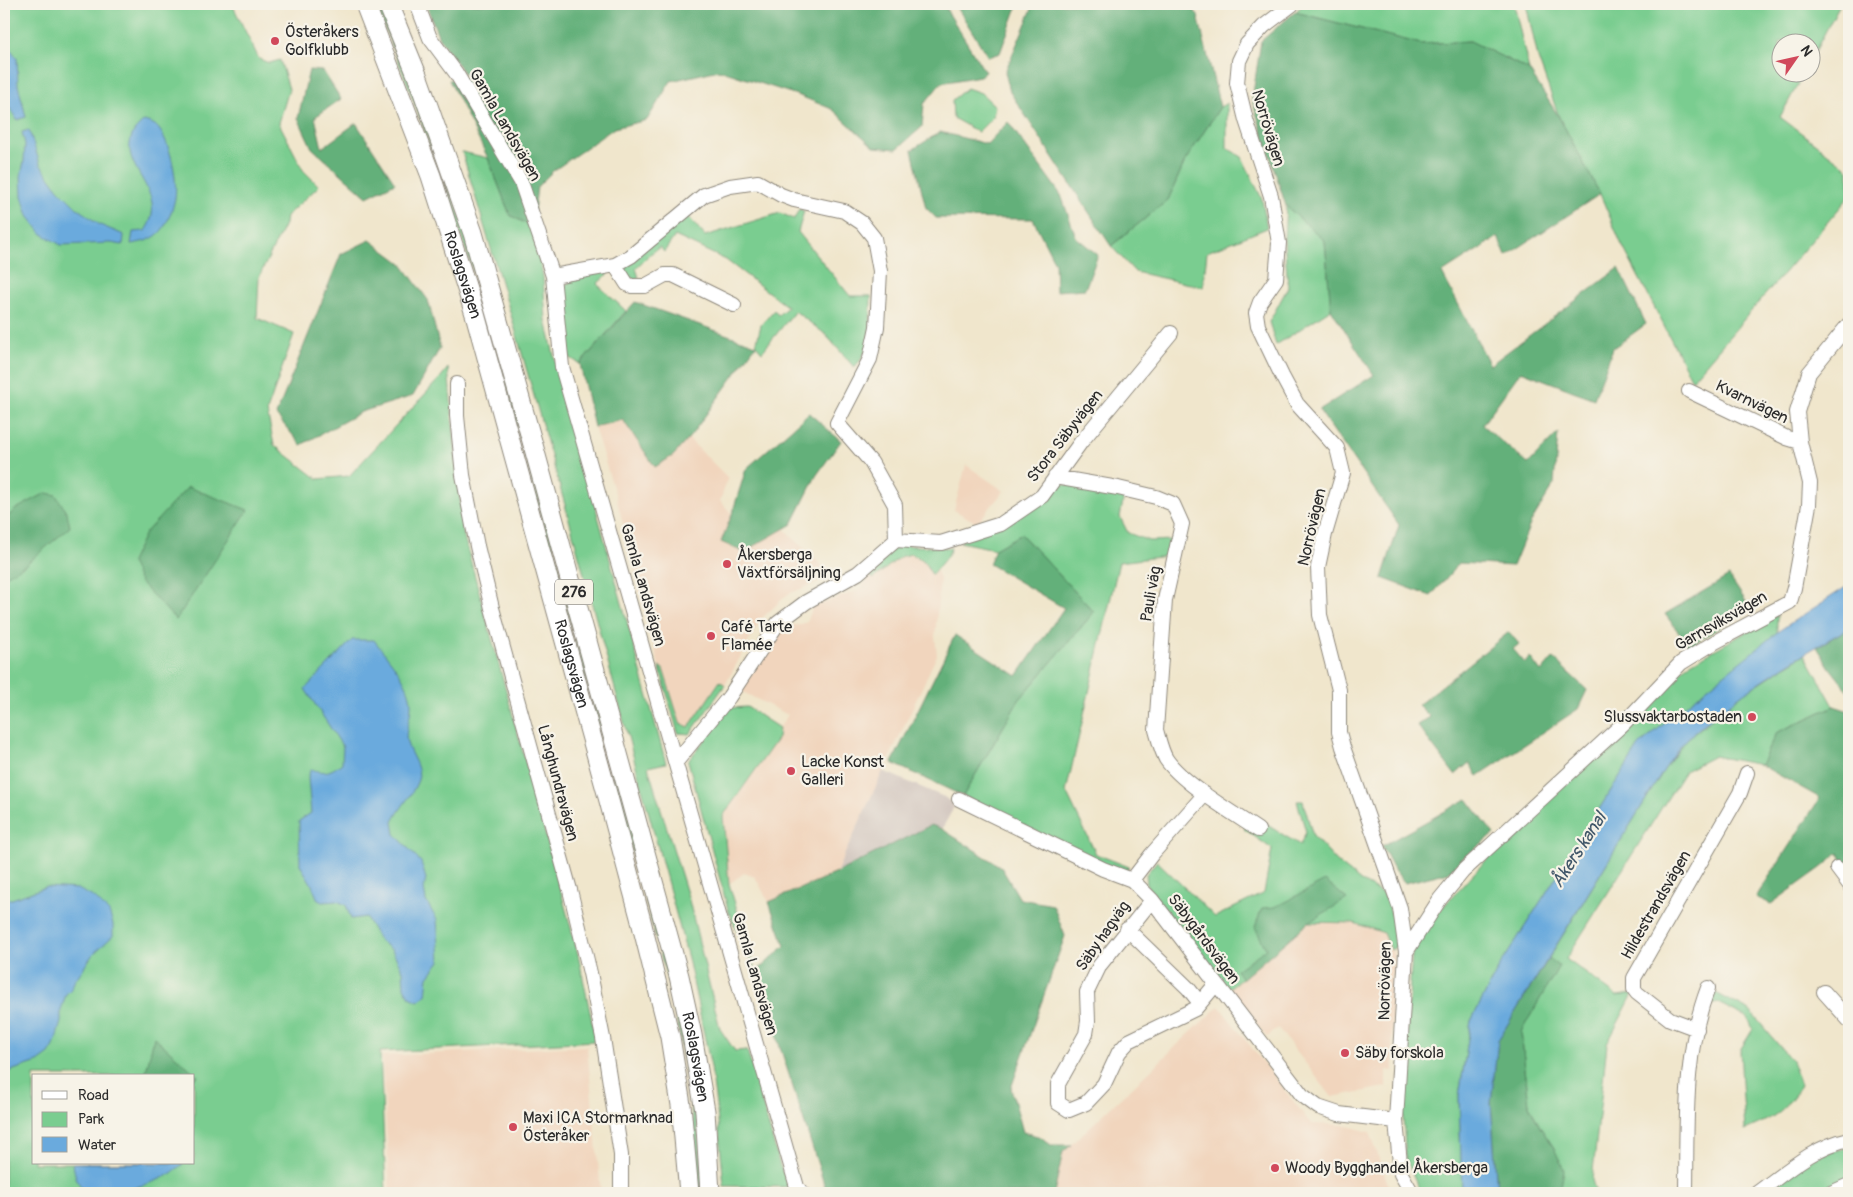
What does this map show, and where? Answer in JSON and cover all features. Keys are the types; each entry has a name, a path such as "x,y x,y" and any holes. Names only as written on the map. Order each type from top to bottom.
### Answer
{"main road":[{"name":"Roslagsvägen","path":"365,4 431,176 475,314 623,852 670,1037 681,1105 689,1193"},
{"name":"Roslagsvägen","path":"388,4 421,84 473,233 679,976 705,1111 710,1193"}],"street":[{"name":"Gamla Landsvägen","path":"417,4 430,38 456,73 521,182 553,276 562,366 794,1178 797,1187 802,1193"},
{"name":"Norrövägen","path":"1293,4 1264,26 1247,44 1239,61 1236,83 1271,196 1279,243 1276,279 1260,302 1256,313 1258,326 1290,392 1297,404 1337,448 1343,473 1325,534 1318,567 1320,616 1339,690 1339,732 1343,747 1400,908 1406,952 1396,1121 1401,1174 1412,1193"},
{"path":"553,276 615,265 632,256 704,196 718,189 748,183 758,182 794,200 844,211 862,223 874,238 880,271 877,328 870,360 837,423 895,505 896,540 858,574 806,602 778,623 729,696 676,762"},
{"path":"615,265 626,284 646,286 666,275 673,276 734,305"},
{"name":"Garnsviksvägen","path":"1406,952 1434,907 1463,871 1625,722 1681,662 1714,642 1790,602 1809,505 1810,483 1800,442 1797,412 1809,373 1849,324"},
{"name":"Stora Säbyvägen","path":"896,540 942,543 1001,524 1042,496 1081,442 1171,333"},
{"name":"Långhundravägen","path":"457,384 457,416 463,476 477,546 570,890 603,1038 621,1155 621,1193"},
{"name":"Kvarnvägen","path":"1689,391 1787,438 1800,442"},
{"name":"Pauli väg","path":"1055,477 1118,488 1156,497 1173,504 1182,524 1165,600 1156,730 1161,749 1170,764 1205,794 1258,830"},
{"name":"Hildestrandsvägen","path":"1696,1028 1670,1019 1636,993 1634,978 1740,793 1747,773"},
{"path":"1132,880 1152,854 1205,794"},
{"name":"Säbygårdsvägen","path":"959,800 1103,869 1132,880 1152,900 1302,1095 1318,1107 1339,1114 1396,1121"},
{"path":"1837,868 1849,884"},
{"name":"Säby hagväg","path":"1152,900 1100,965 1087,992 1088,1021 1086,1034 1058,1084 1058,1103 1069,1110 1086,1103 1104,1084 1119,1052 1129,1040 1195,1009 1216,984"},
{"path":"1127,929 1188,988 1200,1003"},
{"path":"1686,1193 1688,1080 1696,1028 1708,988"},
{"path":"1824,992 1849,1020"},
{"path":"1757,1193 1818,1149 1849,1139"},
{"path":"1830,1193 1849,1185"}],"shaded area":[{"name":"Åkersberga Växtförsäljning","path":"623,420 674,455 688,438 728,478 720,501 732,514 721,542 743,551 783,528 833,576 788,594 761,619 725,685 719,681 689,728 680,723 663,669 659,666 616,496 594,427"},
{"path":"966,465 1004,491 977,523 954,510"},
{"path":"903,548 932,559 940,579 935,637 937,655 836,873 769,902 755,877 744,873 729,884 723,816 778,738 779,728 788,715 741,691 782,625 799,625 807,622 813,607 859,590 891,551"},
{"path":"883,771 944,797 955,805 942,829 931,825 836,873"},
{"path":"1309,922 1354,923 1384,933 1394,955 1391,987 1393,1071 1386,1070 1386,1087 1332,1097 1278,1028 1267,1037 1229,989"},
{"path":"1219,1006 1311,1124 1343,1125 1370,1132 1391,1193 1054,1193 1063,1152"},
{"name":"Maxi ICA Stormarknad Österåker","path":"587,1046 601,1193 390,1193 382,1056"}],"green space":[{"name":"Österåkers Golfklubb","path":"4,4 232,4 259,59 269,63 280,60 289,89 279,123 303,170 319,186 286,216 285,224 259,277 257,318 294,334 267,411 274,445 318,479 349,476 448,368 463,533 578,954 596,1041 380,1052 386,1193 4,1193"},
{"path":"375,4 381,4 466,232 660,929 692,1076 705,1193 699,1193 688,1088 680,1036 669,985 483,301 446,189 409,88"},
{"path":"426,4 943,4 985,72 980,76 941,83 924,104 922,127 897,149 874,147 832,109 800,96 719,70 671,81 647,120 614,128 553,171 537,187 532,227 510,215 488,158 449,80 467,78 439,38"},
{"path":"955,4 1018,4 1000,53 988,57"},
{"path":"1034,4 1190,4 1198,16 1220,107 1185,161 1168,200 1111,246 1010,92 1005,72"},
{"path":"1304,4 1514,4 1529,70 1470,41 1421,44 1295,12"},
{"path":"1526,4 1840,4 1820,42 1820,32 1770,32 1770,82 1799,82 1780,117 1849,169 1849,197 1692,380 1621,243 1600,194 1559,117 1538,58"},
{"path":"1295,12 1421,44 1470,41 1529,70 1559,117 1600,194 1506,256 1498,237 1442,273 1490,365 1619,268 1646,324 1613,348 1594,399 1521,371 1482,425 1528,464 1558,433 1554,484 1531,522 1513,566 1459,563 1431,596 1382,578 1399,525 1319,410 1374,375 1331,309 1325,241 1286,206 1252,100 1261,41"},
{"path":"309,70 323,71 341,99 315,117 322,148 356,123 395,183 367,197 312,148 298,118"},
{"path":"967,88 981,93 995,106 993,117 978,132 953,118 952,100"},
{"path":"1227,103 1227,148 1242,157 1262,199 1267,228 1207,252 1203,287 1135,272 1111,246 1168,200 1185,161 1220,107"},
{"path":"1008,122 1061,195 1076,237 1098,255 1085,289 1056,291 1055,263 1033,219 936,218 926,208 912,150 940,132 987,144"},
{"path":"462,152 488,158 510,215 532,227 543,276 546,320 555,360 666,763 648,767 689,900 720,1029 735,1051 747,1050 780,1166 790,1187 724,1186 711,1067 688,958 567,512"},
{"path":"1286,206 1325,241 1331,309 1276,345 1269,322 1288,287 1284,238"},
{"path":"799,209 804,211 798,232 850,296 871,296 868,343 865,352 854,367 825,334 795,311 762,352 756,345 761,325 774,310 778,315 788,307 726,260 675,236 664,252 660,247 636,268 639,278 631,281 620,267 687,215 705,236 780,213 794,219"},
{"path":"370,240 401,263 428,300 440,348 413,396 361,412 301,445 276,415 341,254"},
{"path":"605,271 608,274 597,284 626,311 580,364 569,357 560,289 572,280"},
{"path":"635,302 756,345 692,434 674,455 655,467 623,420 594,427 580,364"},
{"path":"809,413 841,441 816,476 792,524 743,552 721,542 746,469"},
{"path":"1058,483 1124,496 1120,517 1128,533 1149,541 1173,540 1167,556 1119,562 1066,792 1096,854 1129,867 1123,873 963,796 1019,700 1094,612 1021,534 995,549 960,542"},
{"path":"188,487 248,510 176,620 140,582 131,562 145,533"},
{"path":"46,493 56,495 67,513 70,527 25,565 4,577 4,520 16,509"},
{"path":"1021,534 1094,612 1019,700 963,796 892,763 955,635 1017,676 1064,608 989,564 995,549"},
{"path":"900,545 951,548 948,555 932,575 923,560 911,554 900,557 873,579 871,576 891,551"},
{"path":"1729,576 1751,609 1689,646 1665,614"},
{"path":"1777,615 1777,633 1676,713 1639,746 1498,969 1471,1021 1459,1096 1462,1193 1421,1193 1406,1159 1402,1103 1412,954 1429,922 1489,857 1687,665"},
{"path":"1849,628 1849,692 1830,668 1817,647"},
{"path":"1509,632 1519,644 1513,649 1525,663 1530,657 1541,672 1553,658 1587,690 1578,709 1478,776 1469,763 1455,775 1417,725 1430,717 1418,705"},
{"path":"1805,654 1834,706 1776,733 1761,765 1714,756 1685,771 1566,959 1617,996 1633,994 1607,1044 1592,1180 1596,1193 1558,1193 1560,1192 1554,1148 1540,1127 1529,1105 1521,1032 1558,966 1549,958 1664,770 1686,740 1744,693"},
{"path":"659,666 663,669 680,723 689,727 720,681 725,685 690,734 678,733"},
{"path":"1834,706 1849,711 1849,860 1845,868 1839,853 1771,904 1756,897 1820,798 1761,765 1776,733"},
{"path":"747,707 779,728 778,738 723,816 729,884 756,972 729,913 688,761 730,708"},
{"path":"1467,799 1494,834 1463,858 1449,872 1405,883 1395,871 1382,846"},
{"path":"1297,801 1303,801 1313,836 1337,862 1362,882 1385,895 1392,916 1397,946 1391,950 1384,933 1354,923 1309,922 1229,989 1147,886 1146,874 1157,861 1215,917 1264,893 1272,849 1244,829 1254,817 1300,845 1306,832"},
{"path":"931,825 942,829 1001,867 1020,899 1053,905 1065,936 1011,1088 1023,1132 1041,1137 1051,1145 1071,1145 1063,1152 1054,1193 827,1193 756,972 785,946 769,902 836,873"},
{"path":"1325,881 1347,899 1309,922 1242,979 1236,970 1266,949 1255,927 1262,908 1275,907"},
{"path":"1549,958 1559,966 1521,1032 1529,1105 1540,1127 1554,1148 1564,1170 1560,1192 1497,1193 1491,1102 1498,1040"},
{"path":"1716,993 1750,1011 1792,1061 1801,1085 1789,1102 1778,1113 1745,1130 1740,1050 1753,1029 1748,1018 1718,1003 1710,1005"},
{"path":"154,1037 198,1076 195,1078 195,1074 145,1074"},
{"path":"1849,1147 1849,1177 1814,1193 1765,1193 1814,1157"}],"water":[{"path":"4,40 17,58 18,85 26,117 17,120 9,107 4,103"},
{"path":"144,121 155,125 165,139 172,159 176,190 172,211 159,233 148,240 131,244 133,232 145,231 152,217 152,204 149,192 136,169 130,146 133,133"},
{"path":"29,130 40,164 58,189 77,208 100,225 124,235 123,245 111,243 61,245 42,234 28,216 22,196 21,176 25,144 22,132"},
{"name":"Åkers kanal","path":"1849,585 1849,628 1744,693 1687,739 1664,770 1498,1040 1491,1102 1497,1193 1462,1193 1459,1096 1471,1021 1498,969 1639,746 1676,713 1780,630"},
{"path":"352,640 374,640 398,671 410,697 411,711 406,738 419,775 413,791 393,822 395,834 421,862 426,879 424,889 426,901 437,920 440,961 428,977 426,995 418,1001 410,997 404,987 403,971 392,950 379,940 366,917 351,919 346,905 337,901 322,902 318,900 311,883 300,865 299,821 311,813 308,777 311,769 328,771 342,763 343,747 305,689"},
{"path":"46,887 78,889 95,898 109,912 113,924 113,936 93,954 66,994 61,1010 61,1022 54,1046 49,1054 38,1062 4,1073 4,899 12,899"},
{"path":"73,1164 183,1164 161,1179 129,1189 106,1193 96,1194 85,1191 79,1184"}],"place":[{"name":"Österåkers Golfklubb","path":"275,41"},
{"name":"Åkersberga Växtförsäljning","path":"727,564"},
{"name":"Café Tarte Flamée","path":"711,636"},
{"name":"Slussvaktarbostaden","path":"1752,717"},
{"name":"Lacke Konst Galleri","path":"791,771"},
{"name":"Säby forskola","path":"1345,1053"},
{"name":"Maxi ICA Stormarknad Österåker","path":"513,1127"},
{"name":"Woody Bygghandel Åkersberga","path":"1275,1168"}]}
